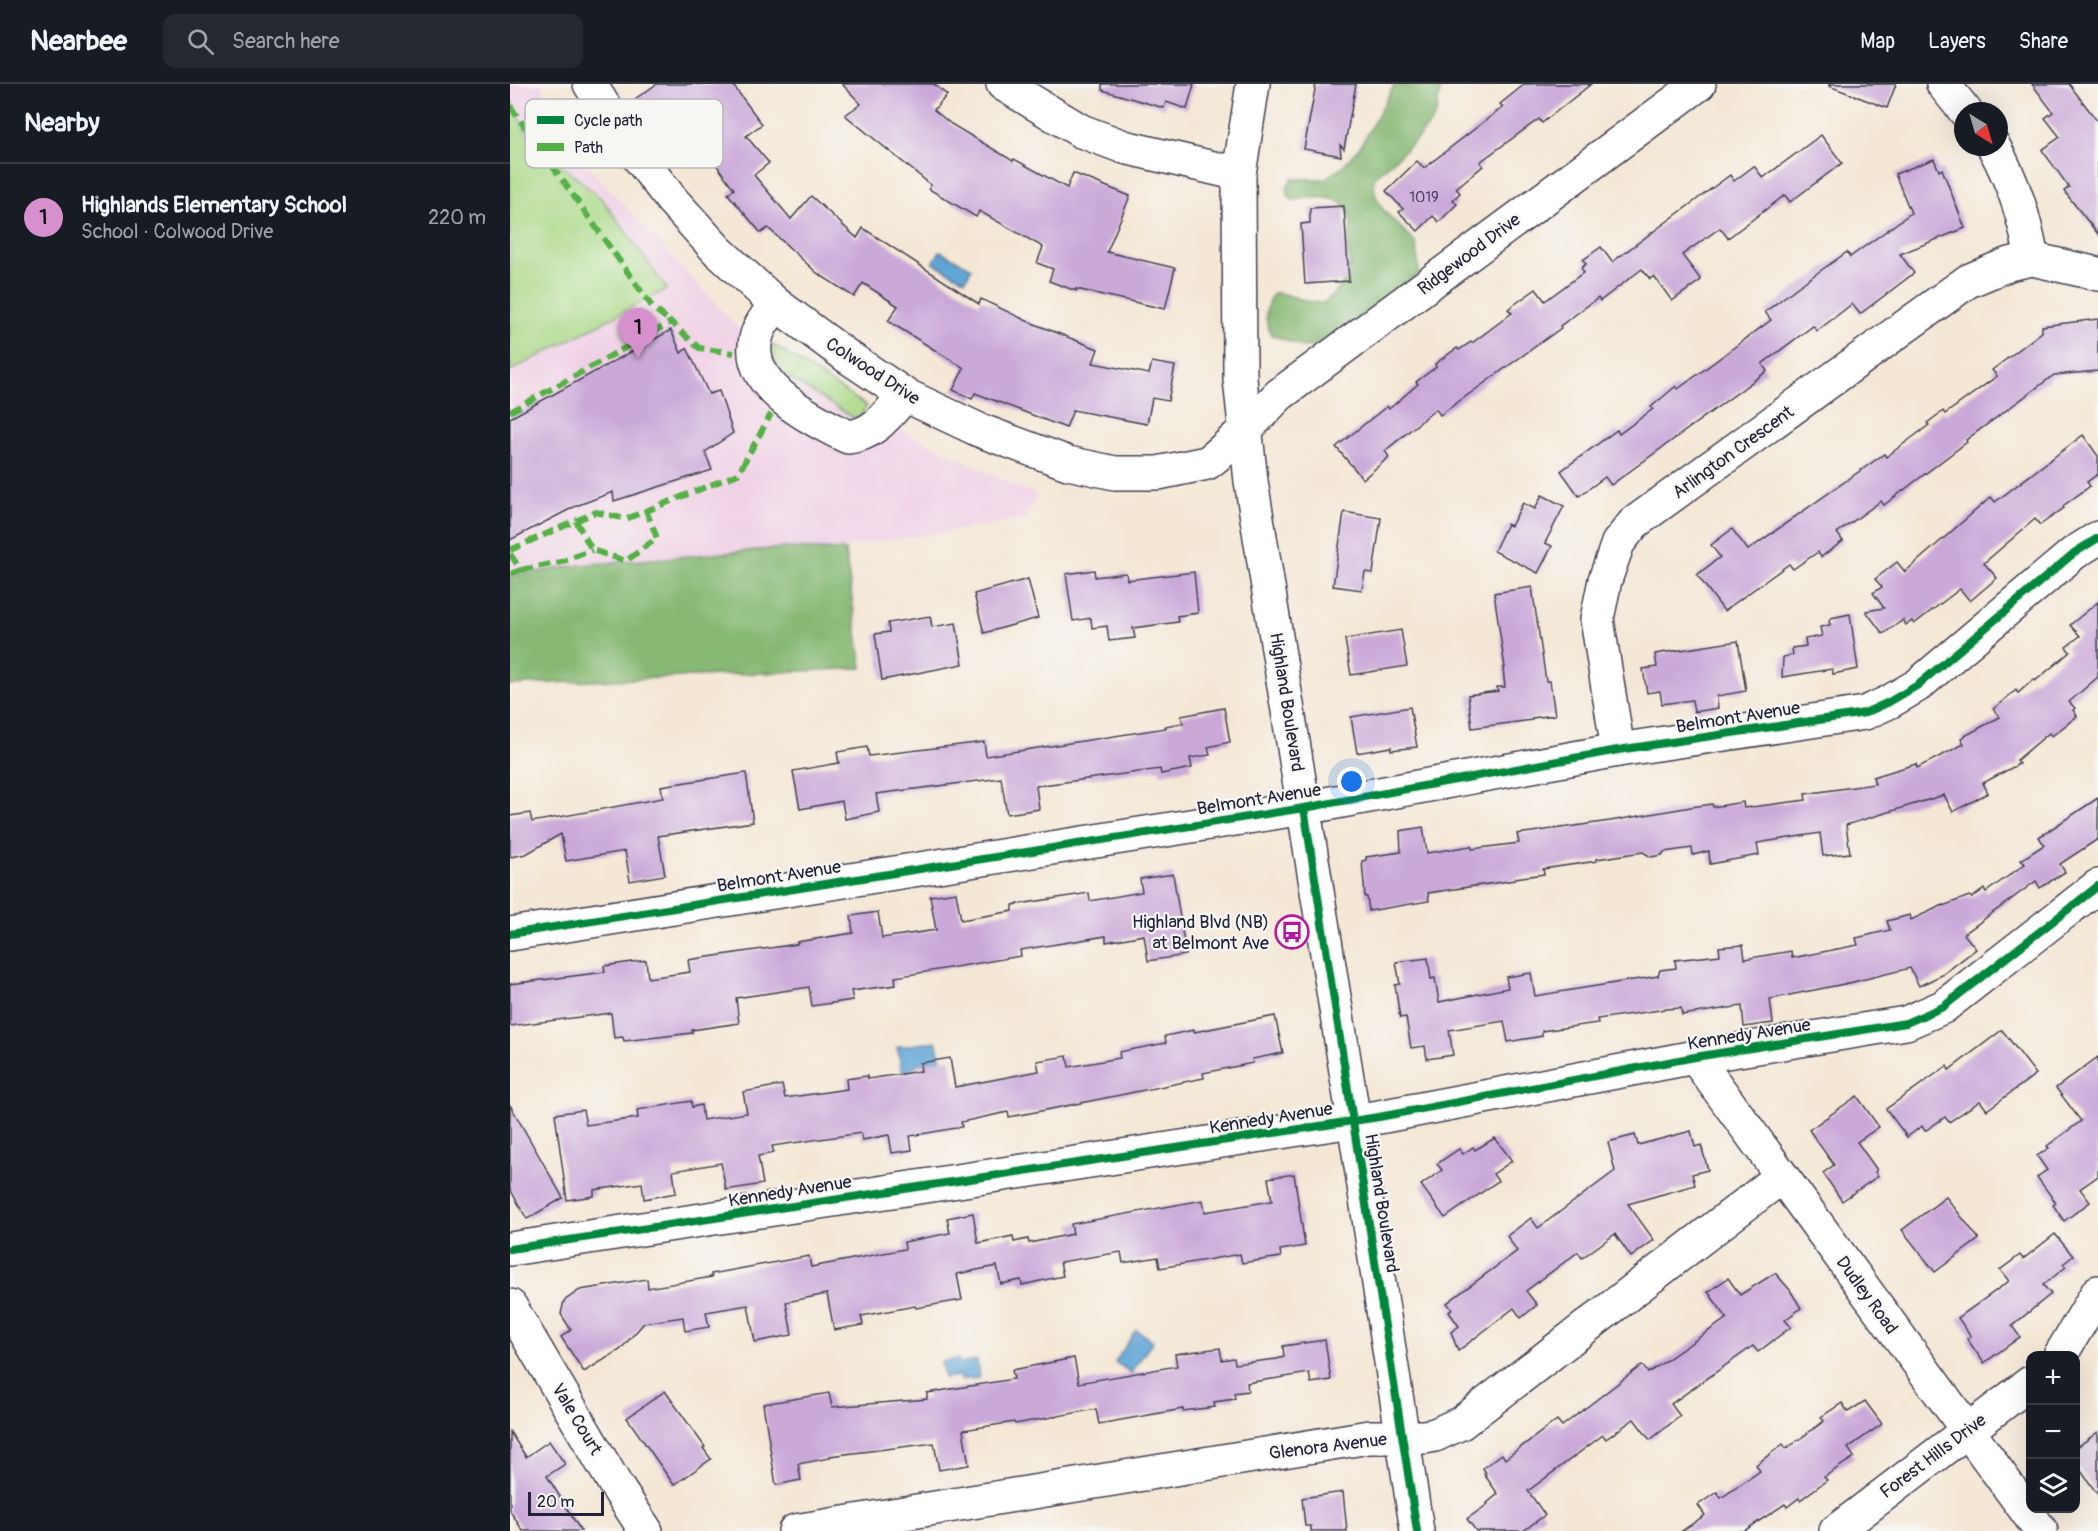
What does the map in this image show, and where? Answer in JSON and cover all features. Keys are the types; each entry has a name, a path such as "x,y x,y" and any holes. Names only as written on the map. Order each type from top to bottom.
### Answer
{"street":[{"name":"Colwood Drive","path":"590,84 599,99"},
{"path":"1003,84 1081,131 1113,143 1239,174"},
{"name":"Highland Boulevard","path":"1253,84 1239,174 1240,379 1245,430 1251,481 1417,1531"},
{"name":"Ridgewood Drive","path":"1245,430 1279,395 1699,84"},
{"path":"1943,84 1958,102"},
{"path":"1999,156 2011,180 2025,223 2032,260 2098,274"},
{"name":"Colwood Drive","path":"647,168 718,251 776,304 848,357 905,395 979,430 1068,463 1115,473 1158,473 1206,463 1245,430"},
{"name":"Arlington Crescent","path":"1618,750 1598,619 1605,580 1618,543 1634,523 1968,281 2008,264 2032,260"},
{"path":"776,304 761,324 755,345 756,359 764,379 778,396 848,437 860,436 878,424 905,395"},
{"name":"Belmont Avenue","path":"510,934 1304,808 1618,750 1865,712 1889,702 1918,685 2074,553 2098,538"},
{"name":"Kennedy Avenue","path":"510,1249 1354,1121 1695,1058 1906,1023 1943,1007 2098,886"},
{"name":"Dudley Road","path":"1695,1058 2041,1531"},
{"name":"Glenora Avenue","path":"795,1531 1370,1437 1435,1435 1461,1423 1781,1177"},
{"path":"2063,1351 2098,1292"},
{"name":"Vale Court","path":"510,1306 615,1484 646,1531"},
{"name":"Forest Hills Drive","path":"1836,1531 2026,1387"}],"shaded area":[{"path":"510,84 541,84 548,99 525,99 525,168 590,168 778,371 1036,495 1025,519 740,564 510,624"}],"green space":[{"path":"1395,84 1444,84 1431,123 1374,178 1374,189 1382,208 1416,244 1419,274 1322,345 1304,347 1272,335 1266,314 1268,303 1274,293 1323,303 1333,295 1348,274 1350,260 1348,248 1351,220 1343,204 1336,200 1319,197 1292,200 1287,193 1288,185 1292,179 1325,179 1343,166 1360,147"},
{"path":"510,98 525,131 525,168 565,168 603,200 667,289 510,371"},
{"path":"772,344 867,406 857,420 778,371"},
{"path":"783,548 845,550 862,668 510,685 510,576 580,565"}],"water":[{"path":"940,251 972,268 965,280 933,263"},
{"path":"936,1041 941,1060 920,1063 909,1071 902,1070 897,1047"},
{"path":"1136,1330 1153,1341 1131,1373 1115,1362"},
{"path":"958,1359 960,1363 977,1360 979,1378 961,1380 960,1376 944,1378 941,1362"}],"building":[{"path":"657,84 732,84 762,124 746,136 769,163 754,175 791,219 811,196 857,238 863,228 979,304 981,299 1027,321 1098,349 1093,363 1149,374 1152,362 1175,366 1168,401 1152,398 1147,424 1073,410 1066,428 975,393 972,399 953,390 964,368 888,321 898,306 863,283 854,297 817,273 768,228 761,233 728,194 734,189 719,168 723,168 723,99 635,99"},
{"path":"842,84 934,84 947,95 934,110 951,124 1013,161 1014,159 1067,188 1073,173 1130,196 1107,252 1175,268 1165,309 1076,289 1076,291 1049,281 1053,269 1037,263 1043,247 979,211 976,217 929,189 931,185 845,115 861,104"},
{"path":"1102,84 1194,84 1187,109 1166,102 1164,108 1102,90"},
{"path":"1316,84 1356,84 1344,149 1340,145 1341,156 1304,149"},
{"path":"1525,84 1591,84 1542,123 1539,119 1480,162 1483,166 1456,188 1460,193 1453,200 1457,204 1439,222 1433,216 1418,231 1399,212 1403,209 1386,191 1417,161 1424,168 1503,107 1500,104"},
{"path":"1829,84 1896,84 1887,108 1829,86"},
{"path":"2032,84 2069,84 2098,122 2098,234 2064,191 2069,187 2042,150 2060,137 2045,118 2053,112"},
{"path":"1821,135 1842,163 1790,202 1785,195 1728,238 1720,228 1682,255 1701,280 1672,301 1654,276 1650,279 1642,269 1600,301 1598,298 1560,326 1561,328 1440,415 1436,409 1385,451 1389,457 1363,479 1336,447 1387,406 1389,409 1418,384 1416,382 1436,367 1435,364 1457,348 1459,350 1472,343 1512,313 1508,309 1536,289 1545,301 1584,272 1581,268 1586,264 1583,260 1601,247 1612,262 1730,175 1734,181 1754,166 1763,178"},
{"path":"1934,159 1939,171 1942,169 1965,228 1900,254 1914,273 1880,299 1860,314 1852,304 1817,331 1813,326 1762,364 1767,371 1611,485 1605,477 1579,496 1561,471 1617,430 1619,434 1653,409 1651,407 1676,386 1678,389 1771,320 1765,312 1796,288 1847,252 1850,257 1911,213 1895,174"},
{"path":"1344,206 1349,281 1305,284 1301,224 1310,223 1310,208"},
{"path":"2098,319 2098,371 2054,375 1966,440 1967,442 1884,505 1881,501 1837,533 1843,541 1821,557 1818,552 1793,569 1789,564 1724,611 1697,575 1720,557 1711,545 1732,529 1748,550 1884,454 1886,457 1929,425 1927,423 1943,411 1945,414 1997,376 1992,370 2042,332 2042,326"},
{"path":"671,330 681,353 687,348 709,394 719,391 733,433 705,452 712,470 614,501 613,492 576,506 510,540 510,418"},
{"path":"2083,435 2098,456 2098,474 2087,482 2090,486 2040,525 2035,519 1984,563 1997,578 1970,601 1960,589 1914,624 1912,621 1906,625 1903,620 1883,634 1866,611 1884,608 1873,593 1882,587 1875,579 1897,562 1905,572 1991,497 1995,502"},
{"path":"1542,495 1564,506 1545,543 1552,546 1538,573 1494,551 1507,524 1511,526 1523,503 1535,509"},
{"path":"1344,512 1381,518 1373,573 1365,572 1362,590 1333,586"},
{"path":"1094,570 1095,577 1126,573 1127,580 1194,572 1198,613 1177,616 1178,622 1133,628 1135,638 1109,641 1107,626 1092,628 1091,618 1073,621 1066,574"},
{"path":"1028,579 1038,618 984,633 974,594"},
{"path":"1532,587 1546,681 1550,681 1555,715 1472,728 1468,695 1498,691 1497,687 1505,687 1503,668 1505,668 1494,593"},
{"path":"2098,602 2098,677 2069,702 2075,708 2073,710 2077,716 2052,736 2049,733 2017,760 2019,764 1983,783 1988,793 1953,812 1944,795 1846,825 1850,853 1823,856 1820,833 1757,843 1759,855 1710,864 1709,851 1693,855 1692,848 1664,852 1662,855 1651,857 1643,852 1543,869 1544,874 1515,878 1515,880 1428,893 1429,901 1369,911 1367,897 1365,897 1362,861 1366,860 1366,857 1401,852 1400,831 1423,827 1427,853 1471,846 1472,849 1519,843 1517,834 1691,807 1712,804 1713,807 1743,802 1744,808 1806,800 1805,794 1875,784 1873,777 1916,764 1917,768 1964,744 1961,738 2000,717 1993,709 2016,690 2018,693 2034,679 2035,681 2070,652 2066,647 2080,636 2070,625"},
{"path":"1850,614 1858,669 1833,674 1832,669 1782,677 1783,657 1793,655 1792,648 1806,646 1805,639 1822,636 1820,627 1830,625 1831,618"},
{"path":"930,616 932,627 956,623 963,664 882,680 875,634 889,632 888,623"},
{"path":"1401,630 1407,666 1351,675 1345,639"},
{"path":"1738,641 1746,691 1717,696 1718,708 1694,712 1692,700 1662,704 1660,691 1647,693 1643,669 1657,667 1655,654"},
{"path":"1410,707 1417,747 1391,750 1391,747 1357,753 1351,717"},
{"path":"1224,708 1230,742 1208,747 1210,755 1190,758 1192,768 1161,774 1160,769 1036,786 1039,809 1007,814 1001,778 876,794 879,812 845,819 842,801 800,809 793,771 839,763 837,752 867,747 869,756 984,742 986,756 1166,728 1165,726 1183,723 1181,716"},
{"path":"746,773 753,822 658,836 665,875 630,881 625,851 566,861 561,834 526,854 510,857 510,816 530,813 532,822 663,798 661,786"},
{"path":"2098,798 2098,839 2060,864 2065,872 2040,888 2036,881 1964,934 1976,949 1942,975 1919,986 1910,968 1770,999 1773,1023 1744,1027 1742,1006 1682,1015 1681,1008 1667,1009 1597,1019 1598,1023 1542,1031 1542,1036 1508,1042 1504,1021 1449,1030 1453,1055 1427,1059 1425,1046 1411,1048 1406,1017 1400,1018 1395,985 1400,984 1396,962 1428,958 1431,979 1435,978 1439,1002 1508,988 1506,977 1531,973 1535,996 1658,976 1660,970 1676,968 1675,960 1720,955 1719,947 1743,945 1745,959 1791,951 1792,958 1858,945 1856,938 1890,930 1887,921 1910,915 1911,920 1943,905 1969,896 1972,898 1984,889 1986,892 2025,864 2021,860 2044,845 2039,837"},
{"path":"1173,874 1186,955 1148,961 1144,935 1106,942 1106,936 1020,950 1021,956 895,977 896,985 851,991 853,1000 812,1006 809,987 736,998 739,1023 692,1030 692,1033 624,1041 623,1037 614,1038 611,1013 510,1026 510,984 605,972 604,966 646,960 648,978 690,972 688,960 797,944 797,942 853,933 851,916 878,912 882,938 936,930 930,896 956,892 961,920 1013,911 1013,905 1089,893 1090,901 1142,892 1140,879"},
{"path":"1275,1016 1283,1053 1252,1059 1253,1063 1203,1073 1204,1078 1009,1117 1008,1112 961,1122 962,1127 910,1136 912,1150 892,1153 889,1135 862,1140 861,1133 772,1146 774,1153 758,1156 763,1184 726,1190 721,1163 673,1171 676,1193 644,1199 642,1183 594,1190 594,1196 567,1200 555,1114 583,1110 586,1125 638,1118 637,1110 691,1101 692,1107 701,1105 703,1120 747,1113 743,1092 782,1085 785,1098 847,1089 846,1079 867,1076 868,1079 921,1071 920,1063 950,1058 955,1087 1039,1071 1037,1061 1067,1056 1069,1067 1120,1058 1119,1052 1166,1043 1165,1036"},
{"path":"2002,1030 2036,1074 1987,1110 1980,1101 1949,1122 1945,1117 1925,1131 1922,1126 1907,1137 1886,1109 1947,1066 1949,1070"},
{"path":"2098,1057 2098,1176 2080,1189 2090,1202 2064,1221 2053,1205 2056,1203 2037,1177 2047,1170 2037,1156 2081,1121 2056,1088"},
{"path":"1857,1096 1879,1127 1857,1142 1877,1170 1875,1172 1878,1176 1842,1201 1823,1173 1834,1165 1809,1130"},
{"path":"510,1105 563,1198 527,1219 510,1189"},
{"path":"1691,1131 1695,1147 1701,1145 1708,1170 1692,1174 1695,1185 1628,1204 1654,1240 1631,1257 1615,1234 1582,1258 1578,1252 1526,1291 1537,1305 1521,1318 1514,1308 1458,1351 1451,1332 1459,1326 1449,1312 1452,1309 1447,1303 1517,1251 1507,1236 1531,1218 1538,1228 1615,1171 1608,1142 1635,1135 1638,1145"},
{"path":"1495,1138 1512,1161 1493,1174 1498,1181 1445,1218 1421,1185 1442,1170 1437,1164 1459,1149 1463,1154"},
{"path":"1294,1174 1305,1246 1280,1250 1281,1257 1242,1263 1240,1254 1160,1268 1158,1257 1123,1263 1121,1252 1060,1262 1063,1276 1022,1285 1021,1280 1001,1284 997,1266 957,1274 962,1300 861,1316 863,1325 834,1330 827,1294 786,1302 792,1335 755,1342 748,1305 706,1312 709,1327 685,1331 683,1317 644,1323 620,1350 584,1372 561,1337 571,1330 561,1314 564,1301 580,1290 647,1279 648,1288 809,1256 811,1267 905,1249 904,1242 950,1233 947,1218 973,1213 978,1243 1013,1236 1014,1242 1028,1239 1029,1243 1073,1234 1071,1224 1203,1200 1205,1212 1272,1201 1268,1178"},
{"path":"1946,1197 1979,1239 1935,1272 1902,1230"},
{"path":"2055,1234 2073,1256 2063,1264 2066,1267 2043,1285 2051,1294 2012,1326 2020,1337 1984,1363 1967,1339 1971,1336 1958,1318 2009,1281 2000,1270 2020,1255 2023,1259"},
{"path":"1775,1273 1790,1290 1801,1308 1785,1320 1791,1327 1758,1352 1753,1346 1671,1404 1680,1416 1650,1440 1634,1419 1606,1439 1603,1435 1528,1491 1545,1515 1523,1531 1476,1531 1467,1519 1498,1494 1484,1474 1486,1473 1483,1468 1502,1454 1505,1459 1557,1420 1562,1426 1642,1365 1648,1373 1727,1318 1708,1292 1728,1278 1740,1295"},
{"path":"1325,1340 1331,1380 1311,1383 1309,1373 1247,1383 1248,1391 1234,1393 1235,1399 1214,1402 1215,1407 1183,1411 1183,1409 1099,1424 1096,1409 1015,1424 1014,1422 963,1430 969,1465 939,1470 934,1443 830,1456 830,1458 798,1464 801,1480 776,1485 763,1404 829,1393 832,1407 927,1399 927,1393 1014,1379 1012,1370 1074,1358 1079,1383 1177,1366 1175,1354 1220,1348 1222,1360 1234,1358 1235,1364 1277,1359 1284,1357 1283,1346"},
{"path":"665,1391 711,1459 674,1485 627,1418"},
{"path":"1865,1401 1882,1424 1848,1448 1854,1457 1824,1477 1827,1480 1800,1500 1799,1498 1787,1507 1785,1504 1744,1531 1682,1531 1705,1515 1698,1505 1717,1492 1721,1498 1760,1471 1756,1465 1783,1444 1786,1449 1824,1421 1821,1417 1842,1403 1848,1412"},
{"path":"510,1432 526,1457 549,1441 565,1464 547,1476 581,1531 523,1531 510,1511"},
{"path":"2098,1432 2098,1495 2080,1470 2080,1445"},
{"path":"1343,1492 1347,1531 1311,1531 1311,1526 1305,1526 1302,1498"}],"marked path":[{"path":"510,106 525,127"},
{"path":"554,168 653,308 671,322"},
{"path":"510,412 671,322 699,348 734,353"},
{"path":"510,550 596,512 626,519 738,474 771,414"},
{"path":"576,521 592,550 626,561 657,538 646,510"},
{"path":"521,570 561,562 592,550"},
{"path":"510,554 521,570 510,574"}],"cycle path":[{"path":"510,934 1304,808 1618,750 1865,713 1918,685 2074,553 2098,538"},
{"path":"1304,808 1417,1531"},
{"path":"510,1249 1379,1117 1695,1057 1906,1023 1943,1007 2098,886"}],"place":[{"name":"Highlands Elementary School","path":"638,358"},
{"name":"Highland Blvd (NB) at Belmont Ave","path":"1292,932"}]}
